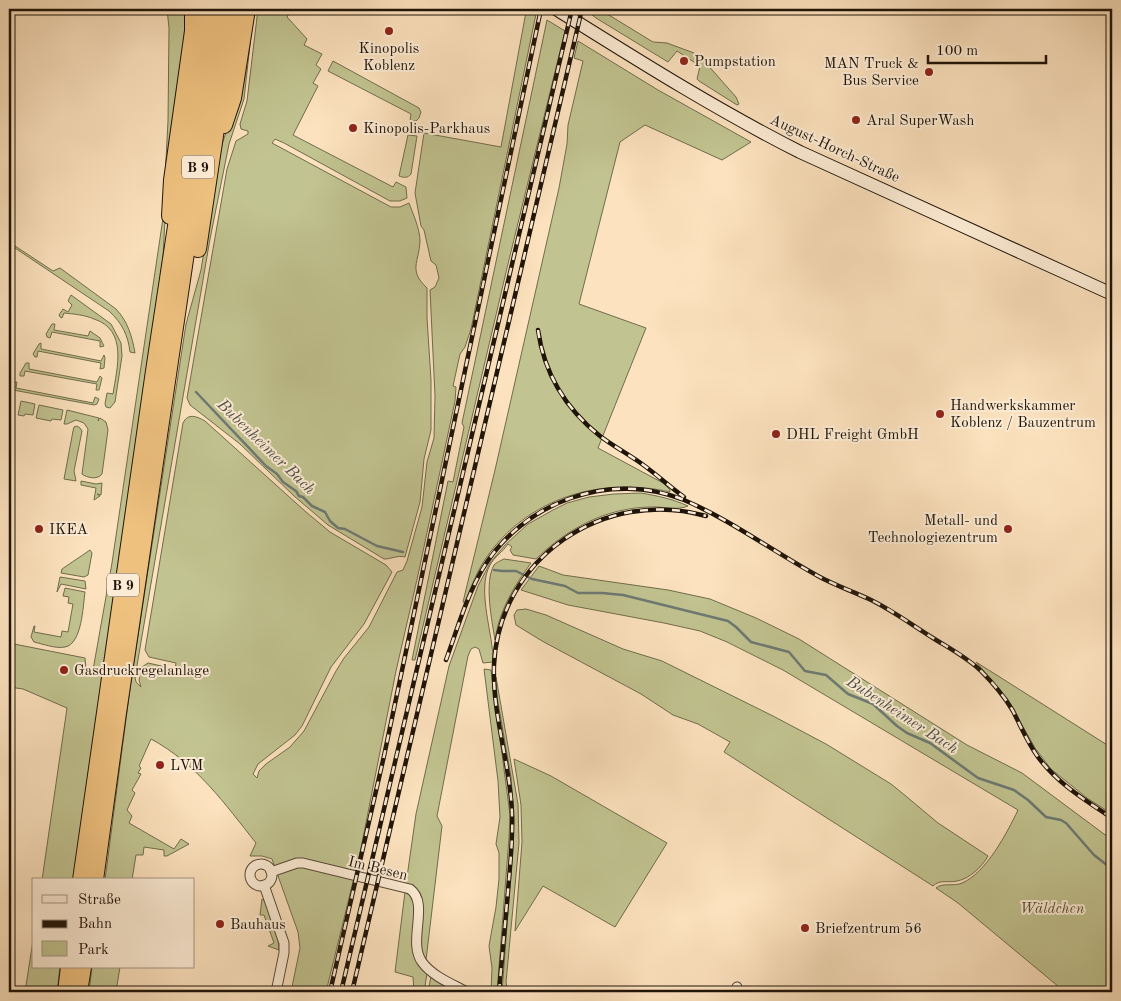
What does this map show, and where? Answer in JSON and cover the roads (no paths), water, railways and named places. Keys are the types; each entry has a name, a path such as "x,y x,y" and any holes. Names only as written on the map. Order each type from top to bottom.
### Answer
{"highway":[{"path":"167,291 171,192 193,31 193,9"},
{"name":"B 9","path":"81,878 209,9"},
{"name":"B 9","path":"95,878 222,9"},
{"path":"175,325 184,307 194,274 234,9"},
{"path":"212,152 222,132 233,98 247,9"},
{"path":"61,992 73,970"},
{"path":"66,992 73,970"},
{"path":"73,970 79,992"}],"main road":[{"name":"August-Horch-Straße","path":"556,9 686,90 755,129 1112,294"}],"street":[{"name":"Im Besen","path":"271,872 299,863 306,863 410,889 415,894 418,903 416,944 419,956 430,970 467,992"},
{"path":"260,864 268,867 271,872 270,880 264,885 258,886 252,880 251,870 260,864"},
{"path":"264,885 285,948 276,992"}],"waterway":[{"name":"Bubenheimer Bach","path":"196,392 266,466 296,491 299,496 303,497 312,506 325,512 330,521 338,528 345,529 377,546 403,552"},
{"name":"Bubenheimer Bach","path":"494,570 516,571 532,579 565,586 578,593 623,595 728,621 751,642 789,652 805,671 826,675 848,694 873,704 897,726 907,733 930,743 978,778 1014,790 1046,817 1066,823 1094,855 1112,869"}],"railway":[{"path":"330,992 384,756 541,9"},
{"path":"341,992 572,9"},
{"path":"352,992 582,9"},
{"path":"538,330 545,361 551,375 558,389 577,414 600,436 642,464 684,497"},
{"path":"446,660 466,603 482,570 499,546 520,526 544,510 570,498 598,491 627,489 656,492 684,500 735,526 801,567 886,608 969,661 985,675 1006,700 1031,746 1046,767 1072,791 1112,818"},
{"path":"499,992 512,824 511,796 496,703 494,665 500,627 515,592 536,563 564,540 595,522 631,512 668,510 706,516"}],"place":[{"name":"Kinopolis Koblenz","path":"389,31"},
{"name":"Pumpstation","path":"684,61"},
{"name":"MAN Truck & Bus Service","path":"929,72"},
{"name":"Aral SuperWash","path":"856,120"},
{"name":"Kinopolis-Parkhaus","path":"353,128"},
{"name":"Handwerkskammer Koblenz / Bauzentrum","path":"940,414"},
{"name":"DHL Freight GmbH","path":"776,434"},
{"name":"IKEA","path":"39,529"},
{"name":"Metall- und Technologiezentrum","path":"1008,529"},
{"name":"Gasdruckregelanlage","path":"64,670"},
{"name":"LVM","path":"160,765"},
{"name":"Bauhaus","path":"220,924"},
{"name":"Briefzentrum 56","path":"805,928"}],"park label":[{"name":"Wäldchen","path":"1052,908"}]}
